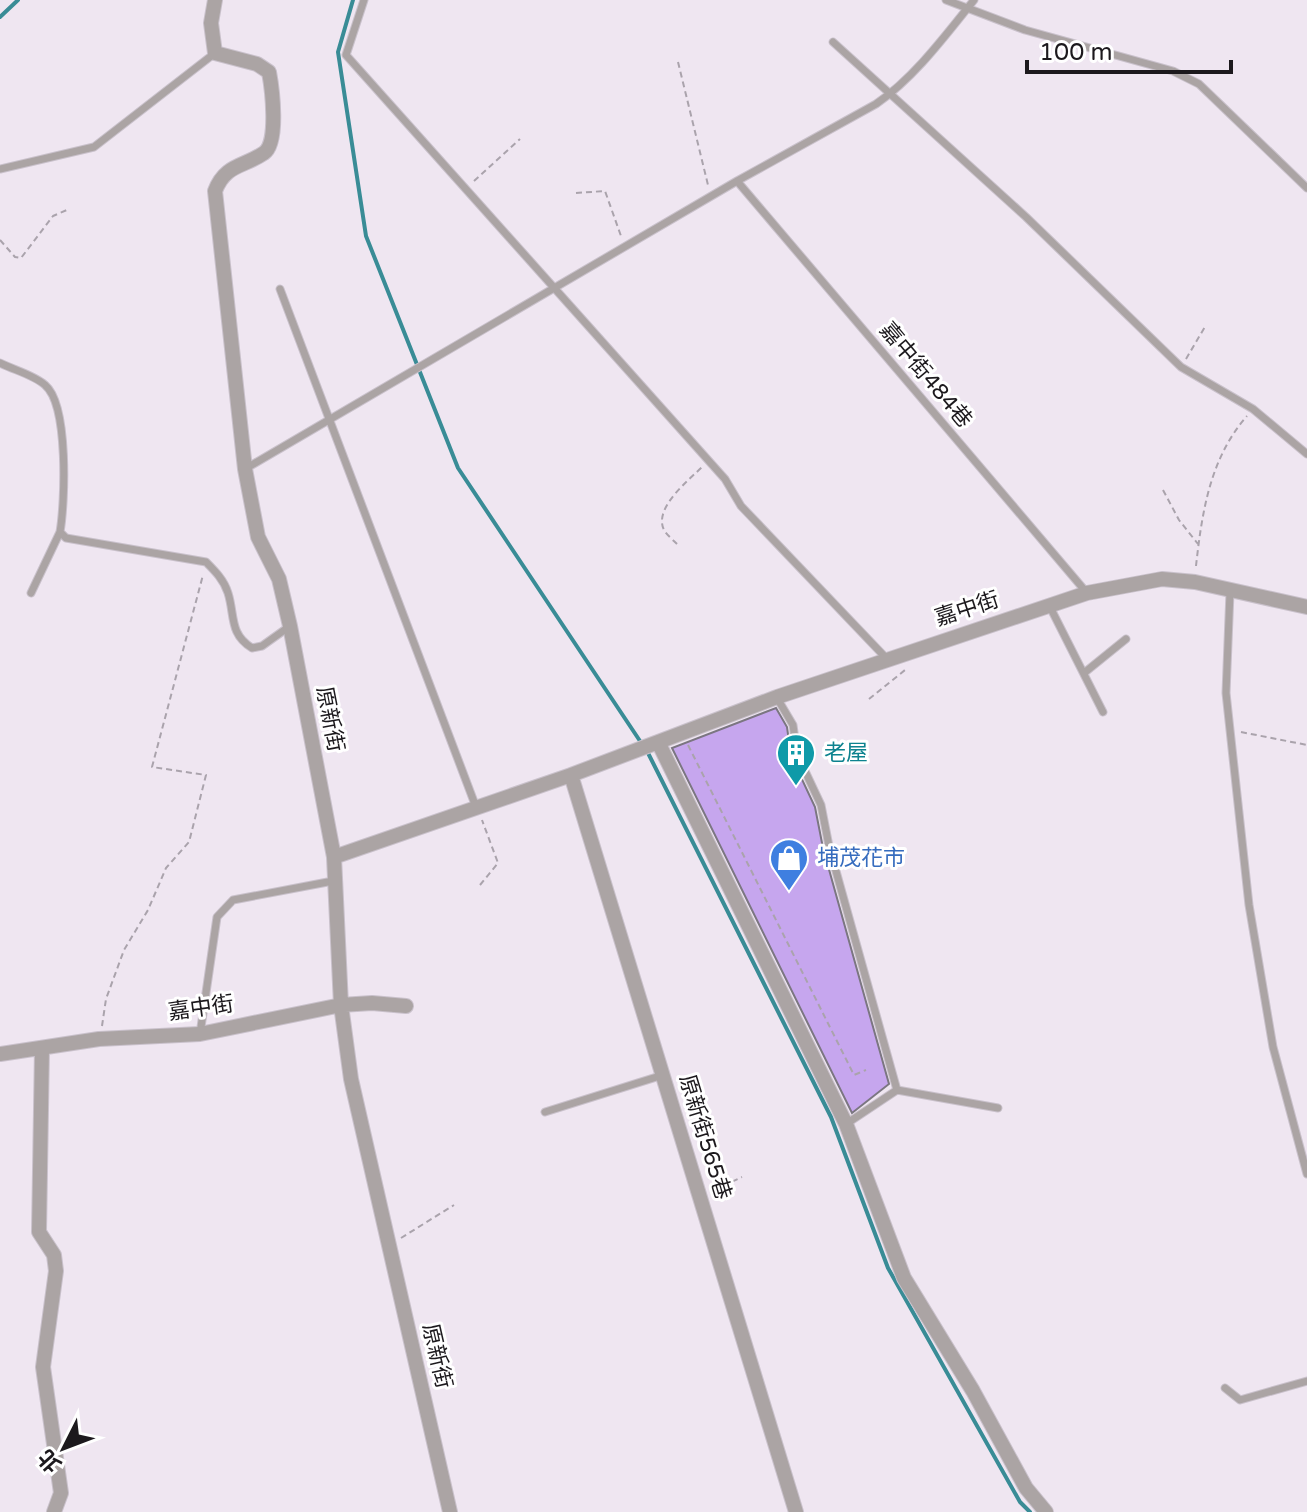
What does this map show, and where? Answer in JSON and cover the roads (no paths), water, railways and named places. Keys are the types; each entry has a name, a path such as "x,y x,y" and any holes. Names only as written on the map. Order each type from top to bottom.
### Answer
{"street":[{"path":"215,0 211,23 215,53"},
{"name":"原新街","path":"215,53 257,64 269,72 272,85 273,139 269,148 228,169 215,191 245,469 258,537 279,579 290,626 334,857 341,1005 351,1079 450,1512"},
{"name":"嘉中街","path":"334,857 571,775 777,697 1087,593 1162,579 1195,582 1307,607"},
{"path":"649,745 846,1124 904,1278 973,1391 1026,1488 1046,1512"},
{"name":"原新街565巷","path":"571,775 796,1512"},
{"name":"嘉中街","path":"0,1054 99,1039 200,1034 341,1005 406,1006"},
{"path":"42,1048 39,1232 54,1255 56,1271 43,1367 61,1493 54,1512"}],"lane":[{"path":"364,0 346,55 709,461 741,506 887,659"},
{"path":"946,0 1025,30 1173,71 1199,84 1307,188"},
{"path":"245,469 893,93 974,0"},
{"path":"833,42 893,93 1181,367 1253,409 1307,454"},
{"path":"0,169 94,147 215,53"},
{"name":"嘉中街484巷","path":"737,181 1087,593"},
{"path":"280,289 477,807"},
{"path":"0,363 46,385 53,395 61,429 66,493 60,532 31,593"},
{"path":"60,532 76,542 206,562 227,591 233,628 241,641 252,648 262,646 290,626"},
{"path":"1230,592 1226,693 1249,905 1273,1047 1307,1174"},
{"path":"1049,605 1103,712"},
{"path":"1084,673 1126,639"},
{"path":"777,697 793,725 797,754 821,805 829,846 897,1090"},
{"path":"200,1034 217,917 233,900 333,881"},
{"path":"545,1112 663,1075"},
{"path":"846,1124 897,1090 998,1108"},
{"path":"1225,1388 1240,1400 1307,1381"}],"waterway":[{"path":"0,17 18,0"},
{"path":"353,0 338,52 366,236 458,468 642,744"},
{"path":"647,751 831,1117 888,1268 1020,1502 1030,1512"}],"place":[{"name":"老屋","path":"796,787"},
{"name":"埔茂花市","path":"789,892"}]}
